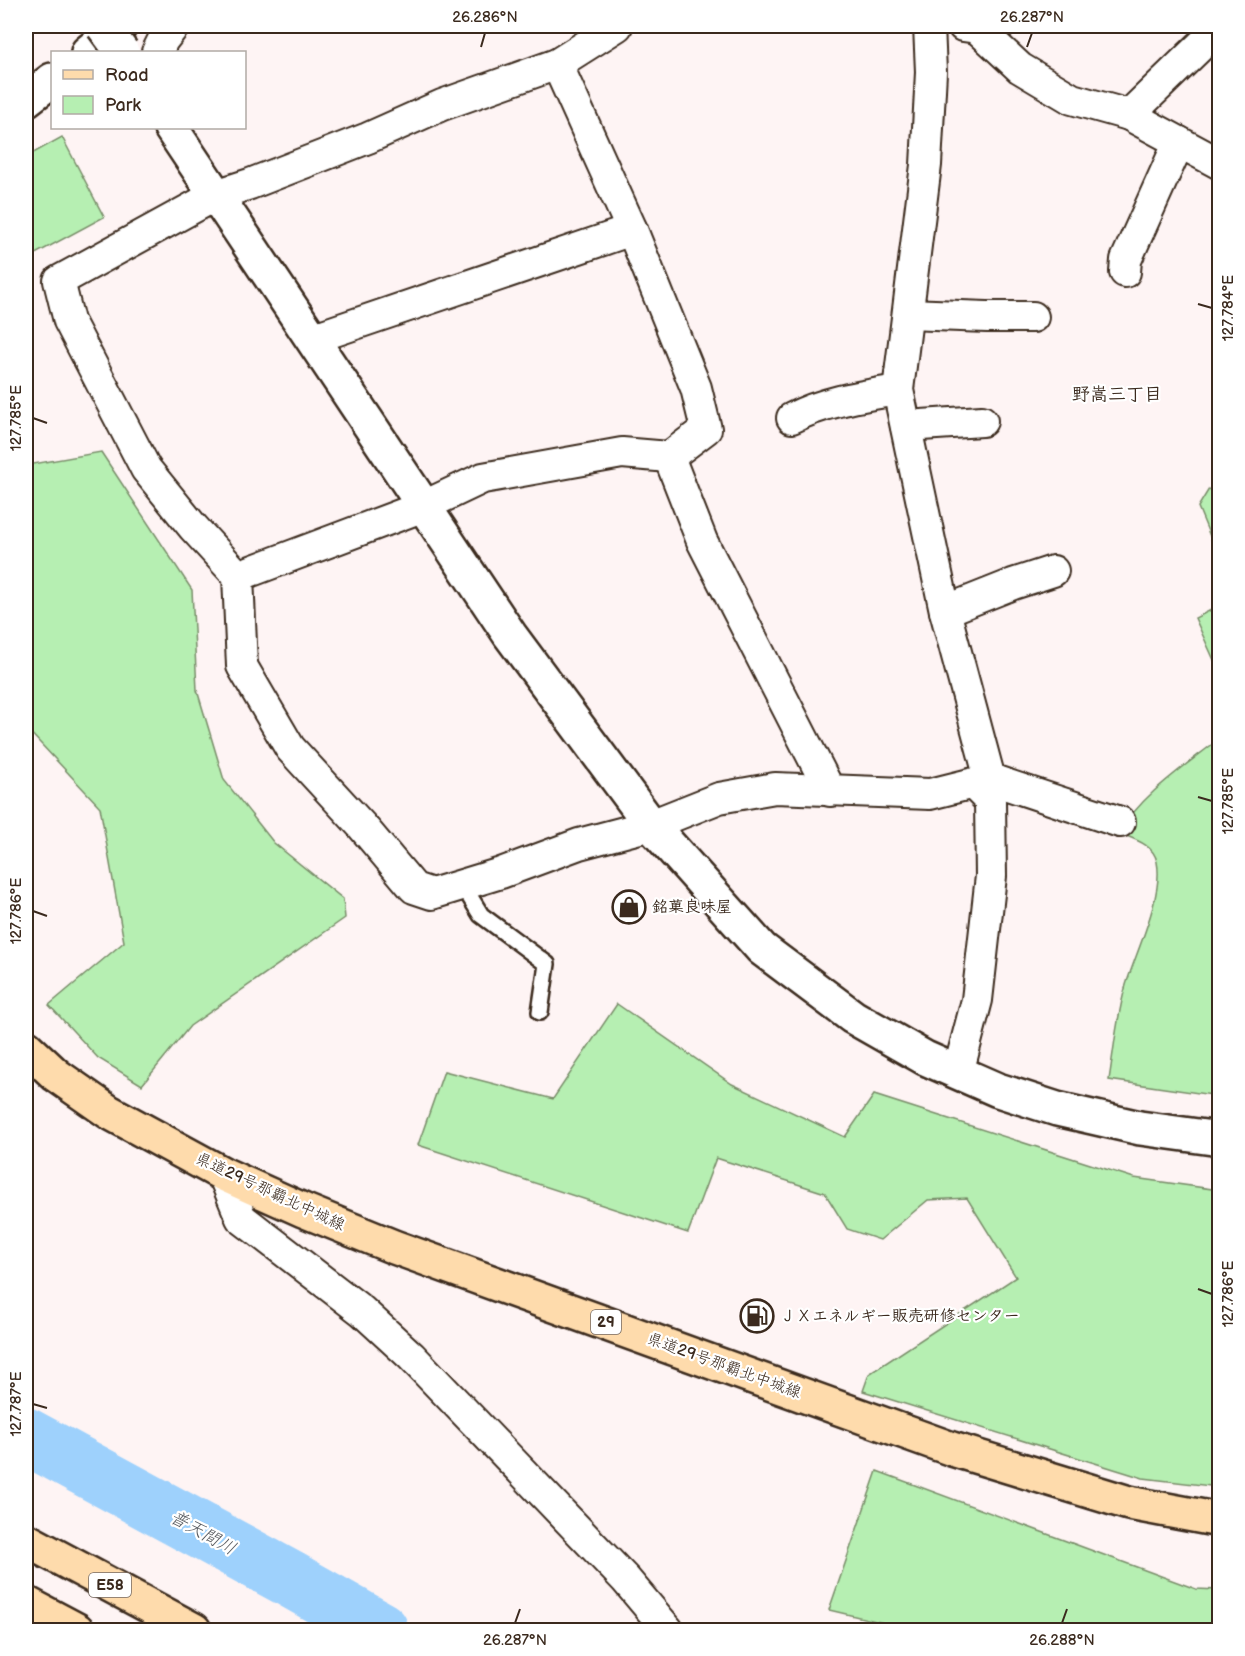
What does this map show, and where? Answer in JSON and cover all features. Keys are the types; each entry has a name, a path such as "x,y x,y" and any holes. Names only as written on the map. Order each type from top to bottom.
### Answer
{"main road":[{"name":"県道29号那覇北中城線","path":"26,1047 56,1075 109,1112 223,1174 303,1210 394,1246 952,1449 1129,1503 1220,1520"},
{"name":"E58","path":"26,1540 194,1630"},
{"path":"26,1603 77,1630"}],"street":[{"path":"103,26 121,51"},
{"path":"89,51 120,26"},
{"path":"158,51 174,26"},
{"path":"617,26 557,64 442,105 368,138 216,195 59,281 69,321 146,469 238,576 242,666 290,748 362,826 414,888 432,894 501,873 579,844 651,825 719,798 775,788 930,794 982,782 1119,822"},
{"path":"929,26 931,72 926,165 898,390 982,782 990,801 991,876 977,1000 958,1073"},
{"path":"973,26 1020,68 1072,99 1129,116 1220,164"},
{"path":"1129,116 1220,27"},
{"path":"238,576 424,506 483,478 622,453 669,457 706,429 696,388 632,230 557,64"},
{"path":"26,100 51,81"},
{"path":"172,129 510,635 651,825 762,949 853,1017 925,1058 998,1090 1057,1109 1140,1128 1220,1139"},
{"path":"1125,272 1126,260 1179,142"},
{"path":"312,339 632,230"},
{"path":"908,314 987,318 1033,317"},
{"path":"792,418 810,409 898,390"},
{"path":"906,426 982,421"},
{"path":"669,457 702,541 830,791"},
{"path":"945,611 1053,571"},
{"path":"223,1174 241,1218 362,1311 411,1356 626,1580 668,1630"}],"lane":[{"path":"462,884 481,915 546,963 540,1012"}],"green space":[{"path":"62,137 104,217 26,259 26,157"},
{"path":"101,452 192,590 197,690 224,780 274,843 343,899 345,918 190,1026 142,1085 98,1058 49,1005 124,942 100,807 26,728 26,461 28,465"},
{"path":"1209,489 1219,498 1219,558 1198,507"},
{"path":"1219,606 1219,671 1195,618"},
{"path":"1219,739 1219,1096 1109,1080 1123,996 1153,907 1158,875 1157,862 1152,851 1142,843 1119,833 1139,806"},
{"path":"617,1004 732,1084 845,1137 874,1095 1134,1178 1219,1190 1219,1487 1143,1478 863,1391 869,1374 1016,1277 967,1198 928,1200 880,1240 847,1229 825,1193 716,1158 688,1233 418,1145 444,1071 553,1099"},
{"path":"877,1471 1196,1589 1219,1590 1219,1630 914,1630 829,1610"}],"waterway":[{"name":"普天間川","path":"26,1436 380,1630"}],"place":[{"name":"銘菓良味屋","path":"629,907"},
{"name":"ＪＸエネルギー販売研修センター","path":"757,1316"}],"district":[{"name":"野嵩三丁目","path":"1117,394"}]}
